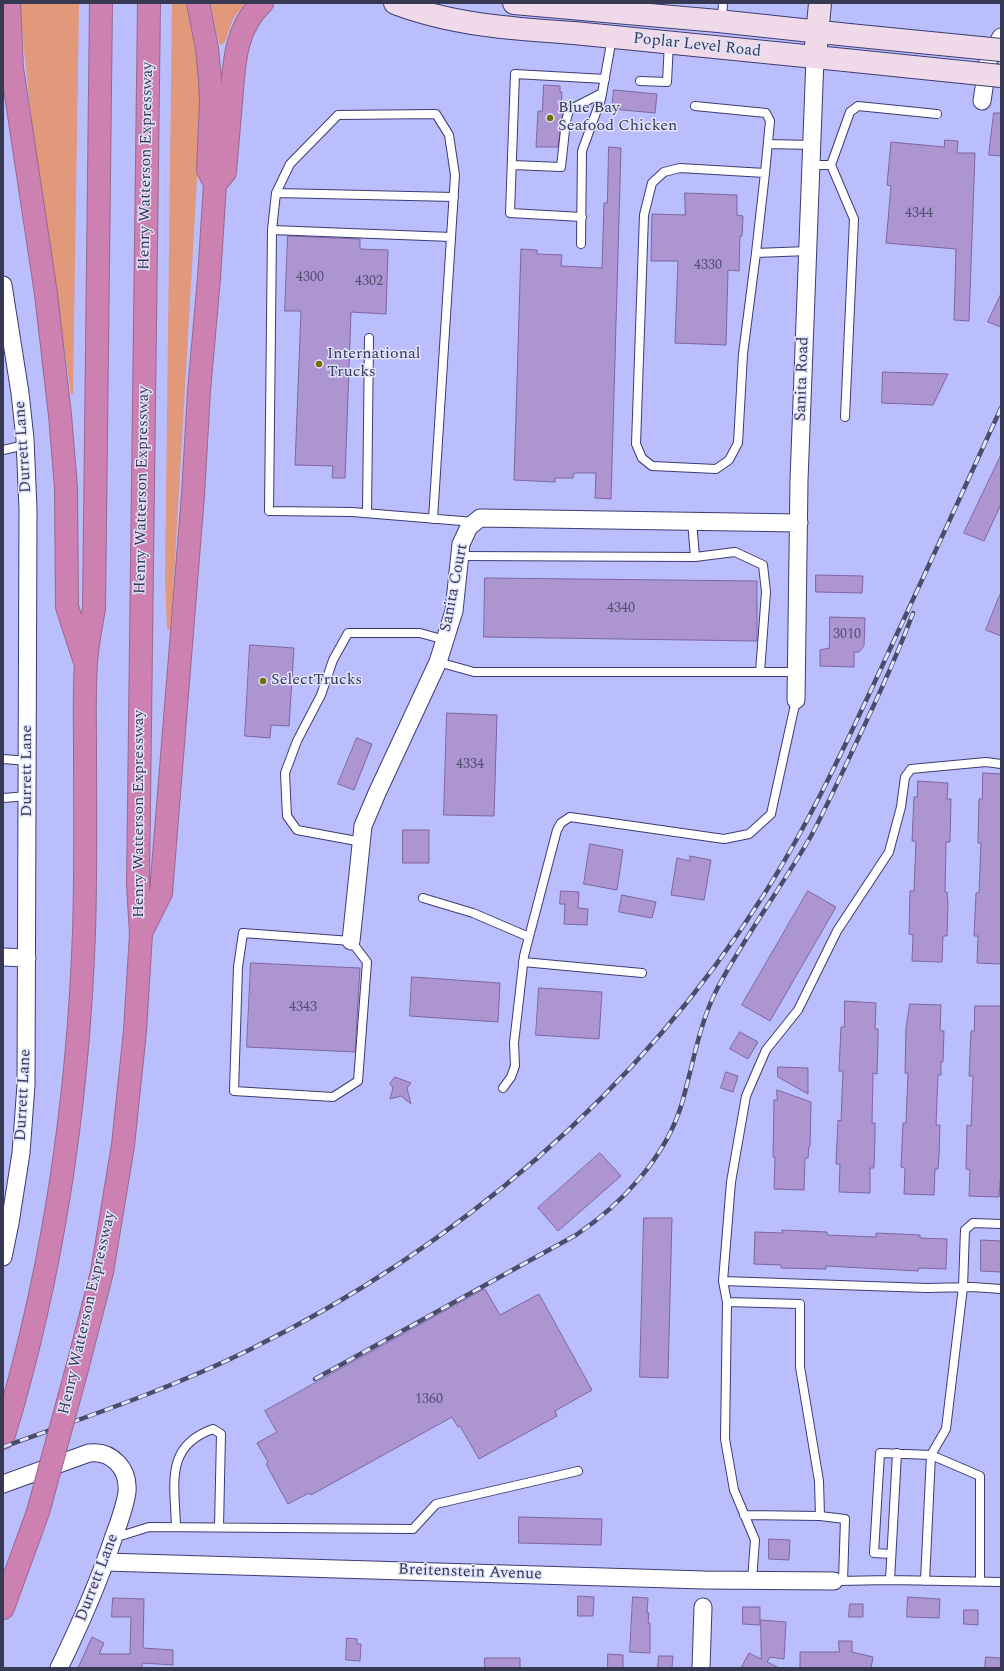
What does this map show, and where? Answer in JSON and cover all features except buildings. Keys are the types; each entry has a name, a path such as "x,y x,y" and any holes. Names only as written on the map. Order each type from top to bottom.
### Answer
{"highway":[{"path":"9,3 7,64 46,294 60,415 66,488 67,607 86,662"},
{"path":"3,1438 18,1385 37,1306 52,1232 64,1161 81,1009 84,922 86,662 94,609 101,3"},
{"name":"Henry Watterson Expressway","path":"3,1608 38,1512 102,1272 123,1145 135,1031 141,934 138,885 149,3"},
{"path":"141,934 161,892 193,494 199,391 210,278 215,184 208,170 210,80 207,48 198,3"},
{"path":"215,184 225,172 236,50 244,27 262,3"}],"main road":[{"name":"Poplar Level Road","path":"395,3 474,24 542,32 612,37 1001,76"},
{"name":"Poplar Level Road","path":"514,3 723,12 817,32 1001,50"},
{"path":"815,58 820,3"}],"street":[{"path":"982,101 988,61 1001,37"},
{"name":"Sanita Road","path":"796,700 798,523 815,58"},
{"name":"Durrett Lane","path":"3,285 14,347 25,446 28,509 26,1085 22,1138 10,1223 3,1257"},
{"name":"Sanita Court","path":"351,942 363,826 377,792 438,662 454,611 461,544 469,527 480,518 798,523"},
{"path":"3,958 27,958"},
{"name":"Durrett Lane","path":"3,1484 95,1452 112,1456 122,1469 127,1485 123,1510 105,1562 81,1622 59,1668"},
{"name":"Breitenstein Avenue","path":"105,1562 752,1580 838,1581"},
{"path":"701,1668 703,1607"}],"lane":[{"path":"581,244 582,151 602,93 612,37"},
{"path":"640,81 667,82 669,43"},
{"path":"582,217 510,213 515,74 605,79"},
{"path":"512,165 561,167 566,121 569,110 602,93"},
{"path":"695,106 766,113 770,121 766,173 743,354 738,443 729,460 716,469 652,466 642,458 636,444 644,215 652,183 664,172 680,168 766,173"},
{"path":"846,417 854,219 831,165 850,112 858,106 937,114"},
{"path":"433,518 455,175 449,135 436,114 338,114 290,164 276,193 272,230 269,511 367,513 475,522"},
{"path":"768,144 813,145"},
{"path":"812,165 831,165"},
{"path":"276,193 454,197"},
{"path":"272,230 451,237"},
{"path":"756,253 808,251"},
{"path":"367,513 369,338"},
{"path":"3,450 25,446"},
{"path":"692,521 695,557"},
{"path":"460,556 695,557 735,552 763,565 766,592 760,672"},
{"path":"362,842 297,830 287,816 286,773 297,741 321,695 333,660 348,633 420,633 444,640"},
{"path":"438,662 474,672 796,672"},
{"path":"503,1088 511,1077 515,1066 514,1043 523,962 557,830 565,819 570,817 724,839 749,834 771,814 796,700"},
{"path":"3,759 28,761"},
{"path":"752,1580 755,1540 734,1490 725,1439 727,1302 723,1281 731,1182 746,1096 766,1050 798,1010 837,931 889,852 901,807 905,777 911,770 986,762 1001,764"},
{"path":"3,798 28,796"},
{"path":"423,898 473,913 529,937"},
{"path":"243,933 351,942 367,962 358,1081 333,1097 234,1091 238,967 243,933"},
{"path":"523,962 642,973"},
{"path":"925,1582 930,1455 946,1429 963,1287 965,1230 973,1223 1001,1224"},
{"path":"723,1281 1001,1289"},
{"path":"727,1302 800,1304 800,1367 819,1481 820,1516"},
{"path":"176,1527 175,1468 184,1448 200,1433 213,1429 221,1434 219,1527"},
{"path":"892,1554 874,1553 880,1453 930,1455 980,1476 980,1582"},
{"path":"890,1580 897,1453"},
{"path":"113,1538 149,1527 413,1529 436,1504 578,1471"},
{"path":"744,1514 820,1516 845,1519 838,1581 890,1580 925,1582 1001,1582"}],"shaded area":[{"path":"19,3 79,3 73,394 71,394 62,332 58,316 33,135"},
{"path":"172,3 187,3 198,58 200,100 198,163 171,629 167,630 165,579"},
{"path":"210,3 245,3 233,19 225,42 221,45 219,43"}],"railway":[{"path":"3,1447 128,1402 189,1377 249,1350 325,1309 399,1264 470,1213 537,1158 600,1099 659,1035 714,968 763,896 797,839 842,752 1001,408"},
{"path":"315,1379 576,1235 610,1209 640,1178 654,1160 675,1123 682,1103 705,1016 717,989 739,950 811,836 880,692 913,613"}],"place":[{"name":"Blue Bay Seafood Chicken","path":"550,118"},
{"name":"International Trucks","path":"319,364"},
{"name":"SelectTrucks","path":"263,681"}]}
